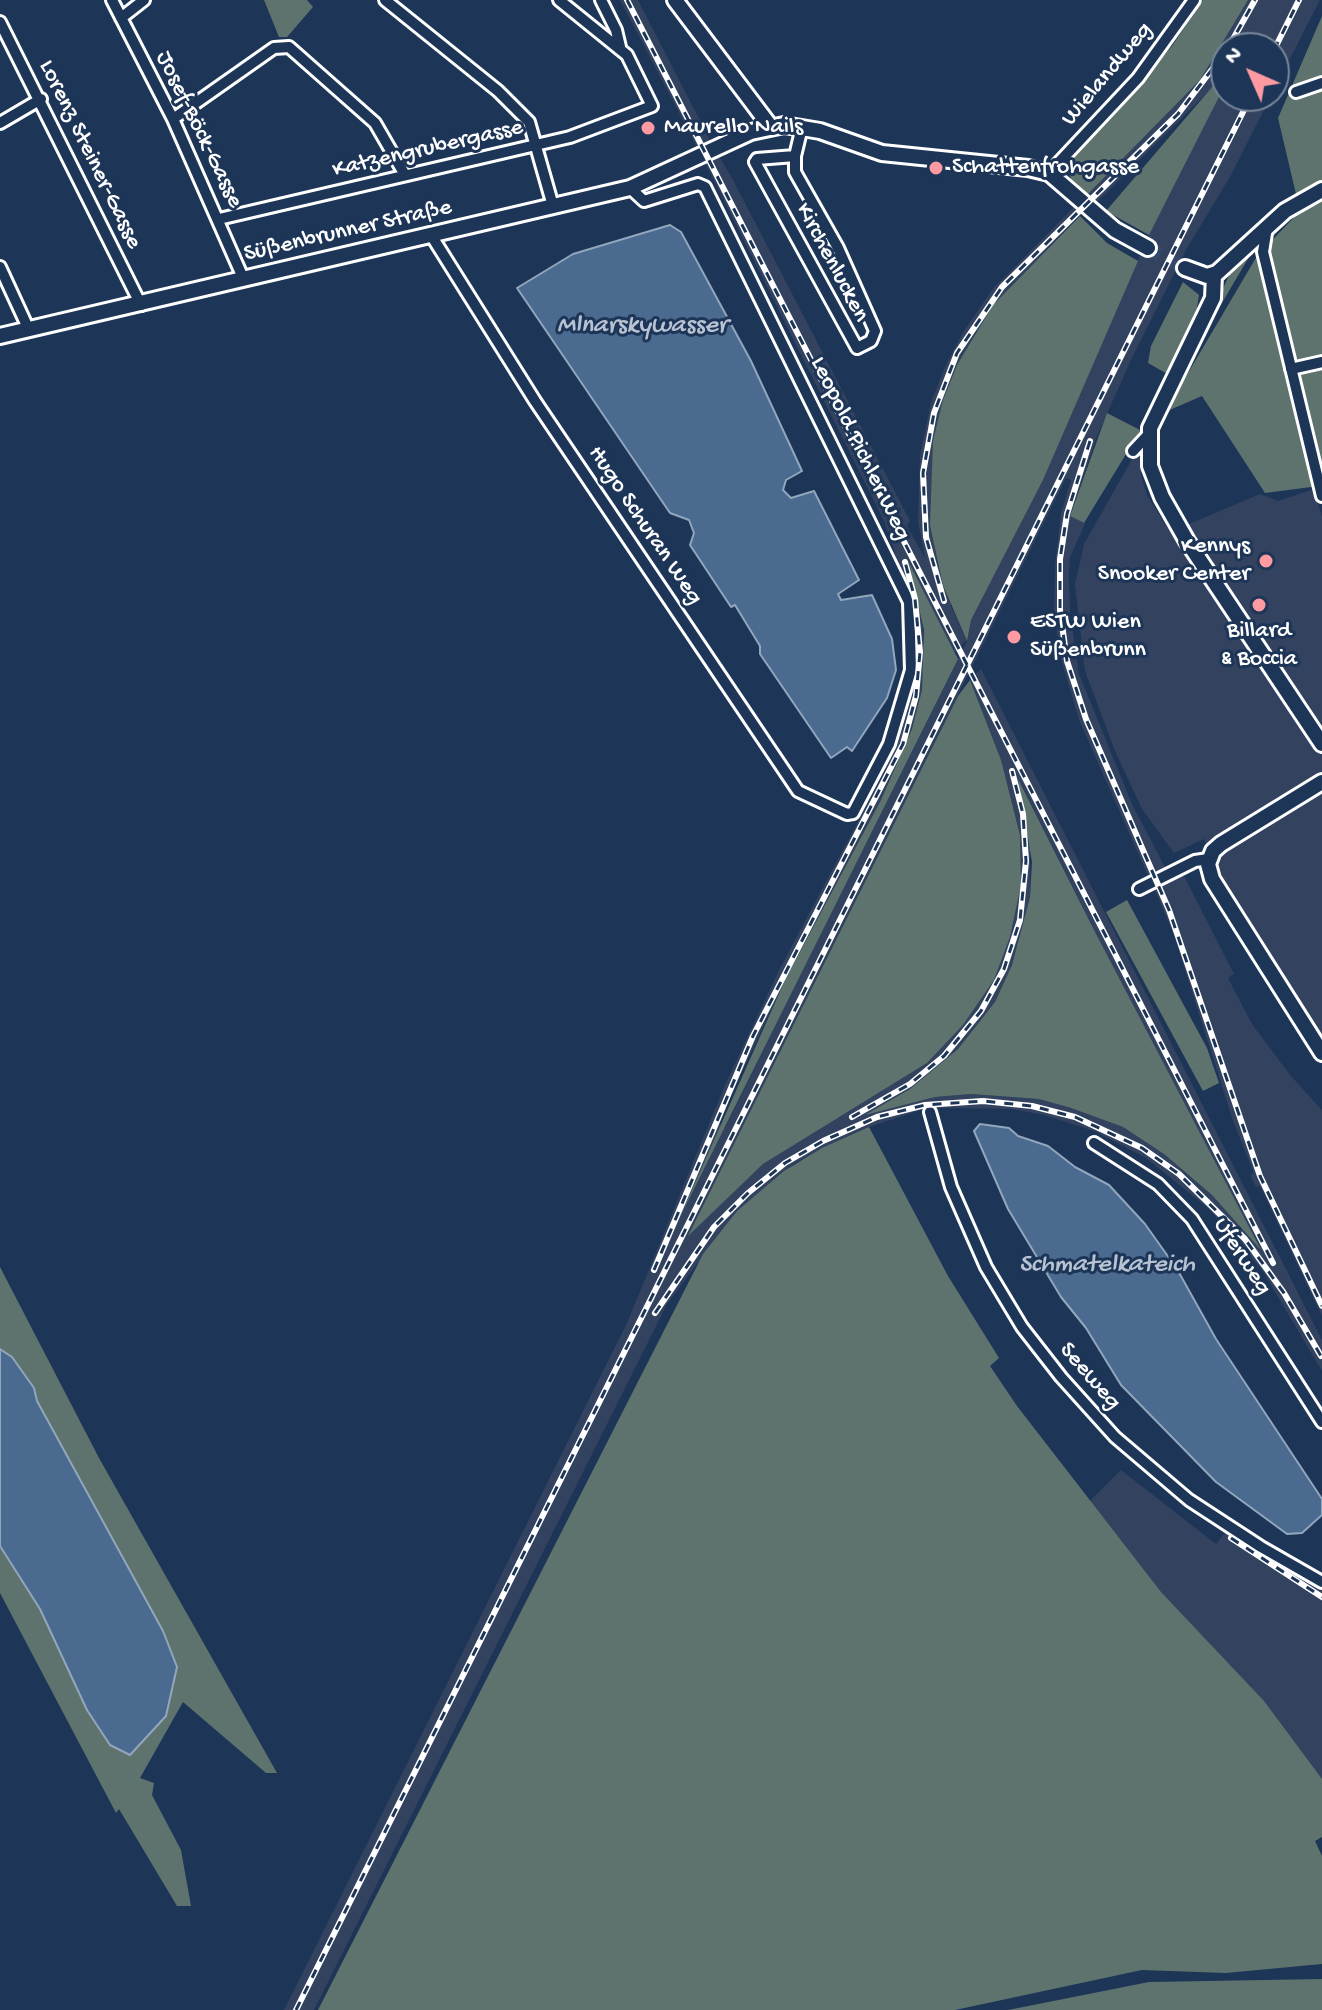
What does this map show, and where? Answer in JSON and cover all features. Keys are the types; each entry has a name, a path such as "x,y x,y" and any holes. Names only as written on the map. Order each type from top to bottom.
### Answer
{"street":[{"name":"Josef-Böck-Gasse","path":"112,0 173,119 244,280"},
{"path":"121,18 144,0"},
{"path":"385,0 498,91 529,122 538,144 553,206"},
{"path":"559,0 620,47"},
{"path":"601,0 616,30 620,47"},
{"path":"675,0 770,126 802,127 882,153 1028,168 1049,173 1115,230 1148,248"},
{"name":"Wielandweg","path":"1049,173 1138,78 1194,0"},
{"name":"Lorenz Steiner-Gasse","path":"0,22 141,305"},
{"path":"173,119 274,48 289,47 375,123 405,175"},
{"name":"Katzengrubergasse","path":"219,219 600,128 652,106 633,65 620,47"},
{"path":"1296,92 1322,83"},
{"path":"0,123 41,99"},
{"name":"Süßenbrunner Straße","path":"0,336 630,188 770,126"},
{"name":"Kirchenlucken","path":"795,156 757,159 755,162 857,348 871,341 875,331 838,248 798,180 795,156 802,127"},
{"name":"Leopold Pichler Weg","path":"630,188 644,201 698,184 705,187 909,602 911,670 889,744 853,813 847,814"},
{"path":"1133,451 1148,435 1213,298 1214,275 1299,200 1322,190"},
{"path":"1267,227 1263,252 1322,496"},
{"name":"Hugo Schuran Weg","path":"431,235 535,401 798,791 847,814"},
{"path":"0,267 29,330"},
{"path":"1185,268 1214,275"},
{"path":"1291,369 1322,362"},
{"path":"1148,435 1150,466 1167,507 1247,635 1322,744"},
{"path":"1139,889 1195,861 1208,859 1221,844 1322,782"},
{"path":"1208,859 1212,879 1322,1053"},
{"name":"Seeweg","path":"930,1112 951,1187 986,1267 1022,1327 1061,1377 1115,1437 1189,1500 1322,1582"},
{"name":"Uferweg","path":"1094,1143 1158,1184 1192,1219 1322,1422"}],"shaded area":[{"path":"620,0 638,0 711,142 698,149"},
{"path":"1248,0 1320,0 1290,59 1290,32 1229,32"},
{"path":"1210,63 1210,90 1095,204 1087,195 1200,80"},
{"path":"1211,112 1263,112 1230,177 1187,248 1132,358 1097,436 1070,516 1085,524 1070,557 1069,575 1070,612 1079,674 1132,804 1167,871 1150,880 1079,720 1062,662 1054,614 1055,565 1061,513 1071,480 1066,478 690,1233 763,1164 927,1063 963,1025 994,980 1010,937 1021,885 1020,835 1001,760 970,680 981,669 1322,1340 1322,1371 1262,1270 1209,1209 1146,1158 1094,1131 1044,1115 1012,1109 927,1108 869,1127 795,1163 737,1211 667,1304 314,2010 284,2010 627,1323 724,1087 780,968 884,773 914,688 913,606 884,521 704,161 717,153 731,176 910,521 907,526 925,558 918,521 920,456 931,402 945,367 963,332 992,290 1075,206 1083,212 993,305 957,365 943,400 951,606 966,640 955,652 911,569 922,611 924,651 922,690 912,729 881,800 786,978 718,1123 725,1128 967,641 971,620 1043,480 1149,235","holes":["1021,784 1258,1246 1212,1195 1164,1154 1123,1127 1071,1108 1039,1099 971,1094 935,1097 870,1113 910,1089 958,1049 995,1002 1012,965 1030,897 1030,831"]},
{"path":"1136,452 1140,453 1141,476 1147,495 1170,532 1260,494 1278,501 1314,489 1322,517 1322,1036 1223,880 1204,839 1174,853 1142,809 1115,751 1085,671 1075,584 1084,544"},
{"path":"1183,874 1234,974 1228,978 1252,1024 1291,1076 1322,1110 1322,1316 1260,1186 1256,1187 1250,1175 1254,1173 1233,1121 1174,935 1154,888"},
{"path":"1121,1470 1216,1544 1227,1530 1322,1588 1322,1790 1086,1505"}],"green space":[{"path":"264,0 307,0 313,7 287,37 279,37"},
{"path":"1203,0 1248,0 1229,32 1210,32 1210,63 1200,80 1087,195 1072,181 1066,166 1172,46"},
{"path":"1322,16 1322,496 1319,486 1265,493 1202,396 1165,412 1257,256 1300,211 1278,118 1281,112 1290,112 1290,90"},
{"path":"1210,90 1211,112 1149,235 1106,211"},
{"path":"1080,216 1107,243 1138,261 1043,480 971,620 967,641 943,585 930,525 933,441 943,400 957,365 993,305"},
{"path":"1260,239 1262,243 1249,257 1196,347 1232,269"},
{"path":"1183,282 1199,295 1197,308 1169,375 1148,363 1151,346"},
{"path":"1107,413 1140,430 1141,435 1134,441 1084,523 1070,516"},
{"path":"909,563 958,659 679,1219 786,978 881,800 912,729 922,690 924,630"},
{"path":"970,680 1001,760 1020,835 1021,885 1010,937 994,980 963,1025 927,1063 763,1164 688,1236 958,696"},
{"path":"1018,779 1261,1250 1212,1195 1164,1154 1123,1127 1071,1108 1039,1099 971,1094 935,1097 865,1115 910,1089 958,1049 995,1002 1012,965 1030,897 1032,862"},
{"path":"1127,900 1207,1048 1219,1083 1203,1091 1106,912"},
{"path":"869,1127 948,1276 999,1358 990,1366 1017,1406 1161,1592 1264,1701 1322,1779 1322,1837 1315,1841 1322,1856 1322,1964 1226,1973 1142,1970 955,2010 318,2010 703,1254 737,1211 784,1171 822,1148"},
{"path":"0,1267 99,1458 277,1773 266,1773 183,1702 140,1778 154,1783 152,1795 181,1850 191,1906 177,1906 119,1809 116,1813 0,1593 0,1546 40,1609 177,1667 163,1631 37,1401 34,1388 12,1357 0,1349"},
{"path":"1322,1979 1322,2010 1008,2010 1149,1982"}],"water":[{"name":"Mlnarskywasser","path":"670,225 681,232 751,361 802,471 786,480 783,490 791,498 814,491 859,580 838,594 841,600 872,595 892,639 896,670 887,698 852,751 847,747 831,758 760,654 760,646 735,605 731,607 690,545 694,533 689,520 670,513 517,288 573,254"},
{"name":"Schmatelkateich","path":"980,1124 1009,1128 1018,1136 1048,1146 1075,1167 1109,1185 1145,1224 1177,1269 1216,1339 1322,1499 1322,1515 1302,1533 1287,1534 1216,1482 1121,1385 1086,1328 1061,1297 1008,1209 974,1131"},
{"path":"0,1349 12,1357 34,1388 37,1401 163,1631 177,1667 166,1716 130,1755 110,1745 87,1710 40,1609 0,1546"}],"tunnel":[{"path":"1148,248 1185,268"}],"railway":[{"path":"627,0 1273,1263"},
{"path":"1237,32 1255,0"},
{"path":"1283,32 1299,0"},
{"path":"944,601 926,537 923,473 934,413 957,353 1002,287 1178,114 1210,72"},
{"path":"296,2010 1243,112"},
{"path":"1090,441 1067,514 1060,559 1060,610 1067,661 1086,719 1169,910 1260,1176 1322,1306"},
{"path":"654,1270 753,1036 903,744 916,696 920,652 915,599 905,562"},
{"path":"852,1117 910,1084 944,1056 981,1011 1004,969 1020,920 1026,861 1023,814 1012,771"},
{"path":"655,1313 714,1227 748,1193 785,1163 823,1141 877,1117 925,1105 983,1101 1032,1106 1075,1117 1142,1148 1179,1174 1245,1239 1284,1293 1321,1356"},
{"path":"1231,1538 1322,1597"}],"place":[{"name":"Maurello Nails","path":"648,128"},
{"name":"Schattenfrohgasse","path":"936,168"},
{"name":"Kennys Snooker Center","path":"1266,561"},
{"name":"Billard & Boccia","path":"1259,605"},
{"name":"ESTW Wien Süßenbrunn","path":"1014,637"}]}
